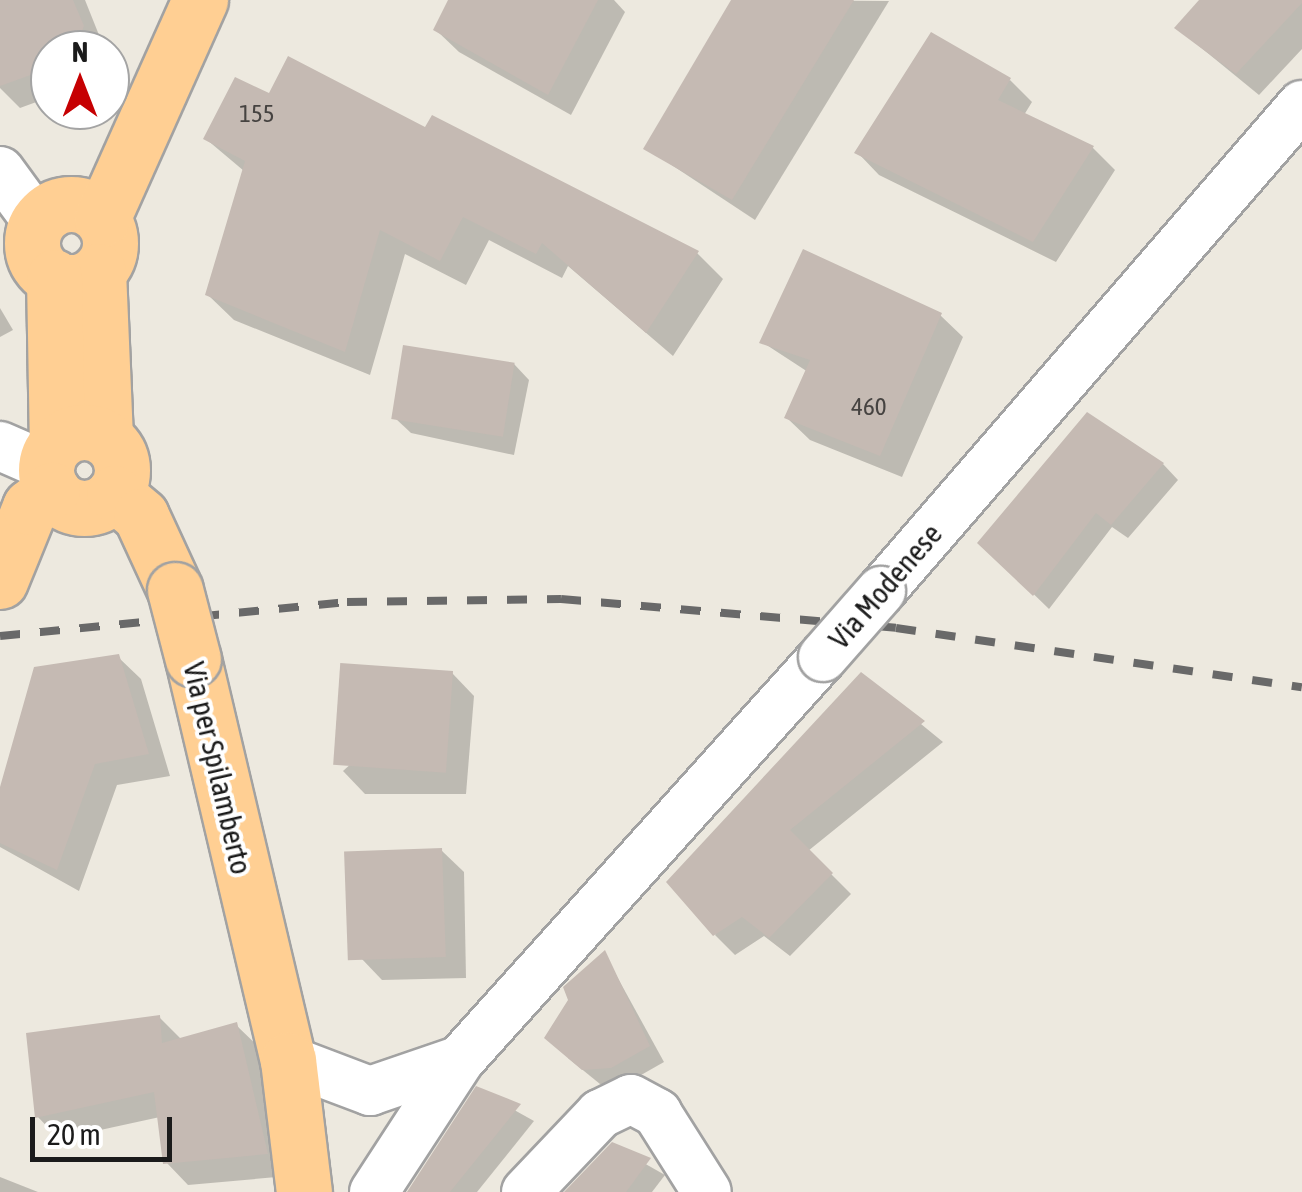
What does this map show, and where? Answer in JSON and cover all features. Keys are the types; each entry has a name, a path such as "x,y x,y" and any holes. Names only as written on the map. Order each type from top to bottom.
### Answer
{"main road":[{"path":"0,581 52,457 84,256 200,0"},
{"path":"38,222 69,204 84,256"},
{"name":"Via per Spilamberto","path":"52,457 82,508 114,494 141,516 175,590 288,1060"},
{"path":"288,1060 304,1192"}],"street":[{"name":"Via Modenese","path":"374,1192 460,1060 824,658 1302,105"},
{"path":"0,171 38,222"},
{"name":"Via Modenese","path":"288,1060 370,1092 460,1060"},
{"path":"526,1192 600,1114 631,1100 657,1113 707,1192"}],"building":[{"path":"0,0 73,0 82,30 30,30 30,75 0,86"},
{"path":"448,0 598,0 548,95 433,30"},
{"path":"731,0 854,0 732,200 643,149"},
{"path":"1199,0 1302,3 1236,74 1174,28"},
{"path":"931,32 1011,78 998,100 1094,146 1033,242 854,153"},
{"path":"288,56 425,127 432,115 699,251 646,333 542,243 536,254 463,217 440,261 380,230 345,352 205,295 245,161 203,139 235,77 269,93"},
{"path":"803,249 942,313 880,456 784,418 810,360 759,343"},
{"path":"403,345 515,363 503,437 391,419"},
{"path":"1087,412 1164,463 1111,525 1096,513 1033,596 977,543"},
{"path":"119,654 149,754 95,764 57,870 0,843 0,787 34,667"},
{"path":"340,663 453,671 446,773 333,765"},
{"path":"861,672 925,721 790,830 833,873 769,938 742,917 713,936 666,882"},
{"path":"442,848 446,957 348,960 344,851"},
{"path":"605,950 650,1046 611,1068 582,1070 544,1038 568,1000 563,987"},
{"path":"160,1015 162,1043 237,1022 268,1154 163,1164 154,1092 35,1118 26,1033"},
{"path":"476,1086 521,1104 450,1192 407,1192"},
{"path":"612,1142 651,1158 626,1192 564,1192"}],"railway":[{"path":"0,636 347,602 561,599 896,628 1302,687"}]}
